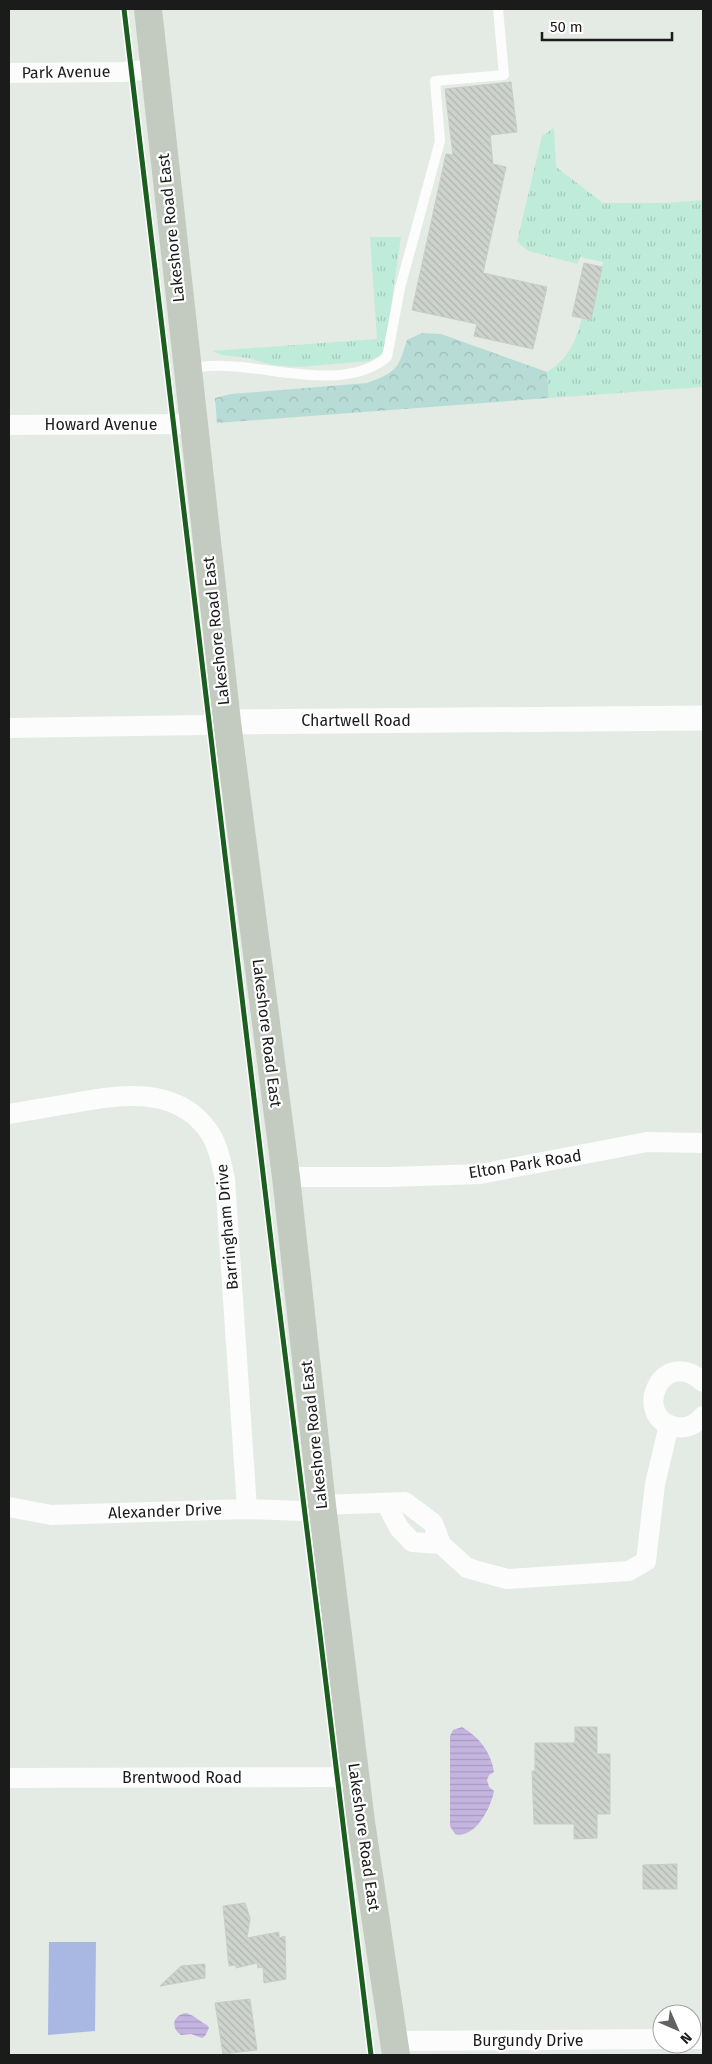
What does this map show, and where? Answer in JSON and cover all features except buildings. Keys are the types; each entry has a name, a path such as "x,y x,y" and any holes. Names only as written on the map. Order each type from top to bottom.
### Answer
{"main road":[{"name":"Lakeshore Road East","path":"148,9 226,722 286,1178 322,1505 361,1822 395,2048"}],"street":[{"name":"Park Avenue","path":"9,73 123,72 154,69"},
{"name":"Howard Avenue","path":"9,425 193,424"},
{"name":"Chartwell Road","path":"9,728 208,725 226,722 703,718"},
{"name":"Barringham Drive","path":"9,1114 118,1095 140,1095 161,1099 184,1108 196,1116 208,1130 219,1153 225,1179 247,1509"},
{"name":"Elton Park Road","path":"286,1178 480,1174 647,1142 703,1143"},
{"path":"703,1382 688,1372 679,1371 662,1378 656,1386 653,1404 661,1420 677,1428 687,1427 696,1423 703,1416"},
{"path":"386,1503 398,1528 412,1542 441,1544 466,1568 507,1579 629,1571 646,1561 655,1484 669,1425"},
{"name":"Alexander Drive","path":"9,1507 51,1514 247,1509 304,1511 322,1505 404,1502 433,1523 441,1544"},
{"name":"Brentwood Road","path":"9,1778 339,1777 355,1773"},
{"name":"Burgundy Drive","path":"395,2048 652,2039"}],"lane":[{"path":"186,368 224,366 308,375 347,374 368,369 379,364 387,357 400,288 440,141 435,81 504,75 498,9"}],"green space":[{"path":"554,128 556,167 603,203 667,203 703,200 703,387 549,398 547,372 567,355 577,335 582,318 591,320 603,262 580,257 577,264 529,251 517,242 542,136"},
{"path":"370,237 401,237 385,349 379,356 369,361 299,367 273,365 248,358 222,355 212,351 377,339"},
{"path":"422,333 441,334 547,372 549,398 217,423 215,398 231,394 367,383 385,376 395,368 407,340"}],"shaded area":[{"path":"462,1727 479,1740 490,1758 494,1772 489,1775 487,1780 489,1787 494,1791 486,1813 476,1827 470,1832 455,1834 450,1826 450,1736 453,1730"},
{"path":"49,1942 96,1942 95,2031 48,2035"},
{"path":"186,2013 207,2025 209,2028 205,2036 202,2038 191,2034 181,2035 178,2032 174,2022 178,2016"}],"cycle path":[{"path":"124,9 275,1274 371,2055"}]}
